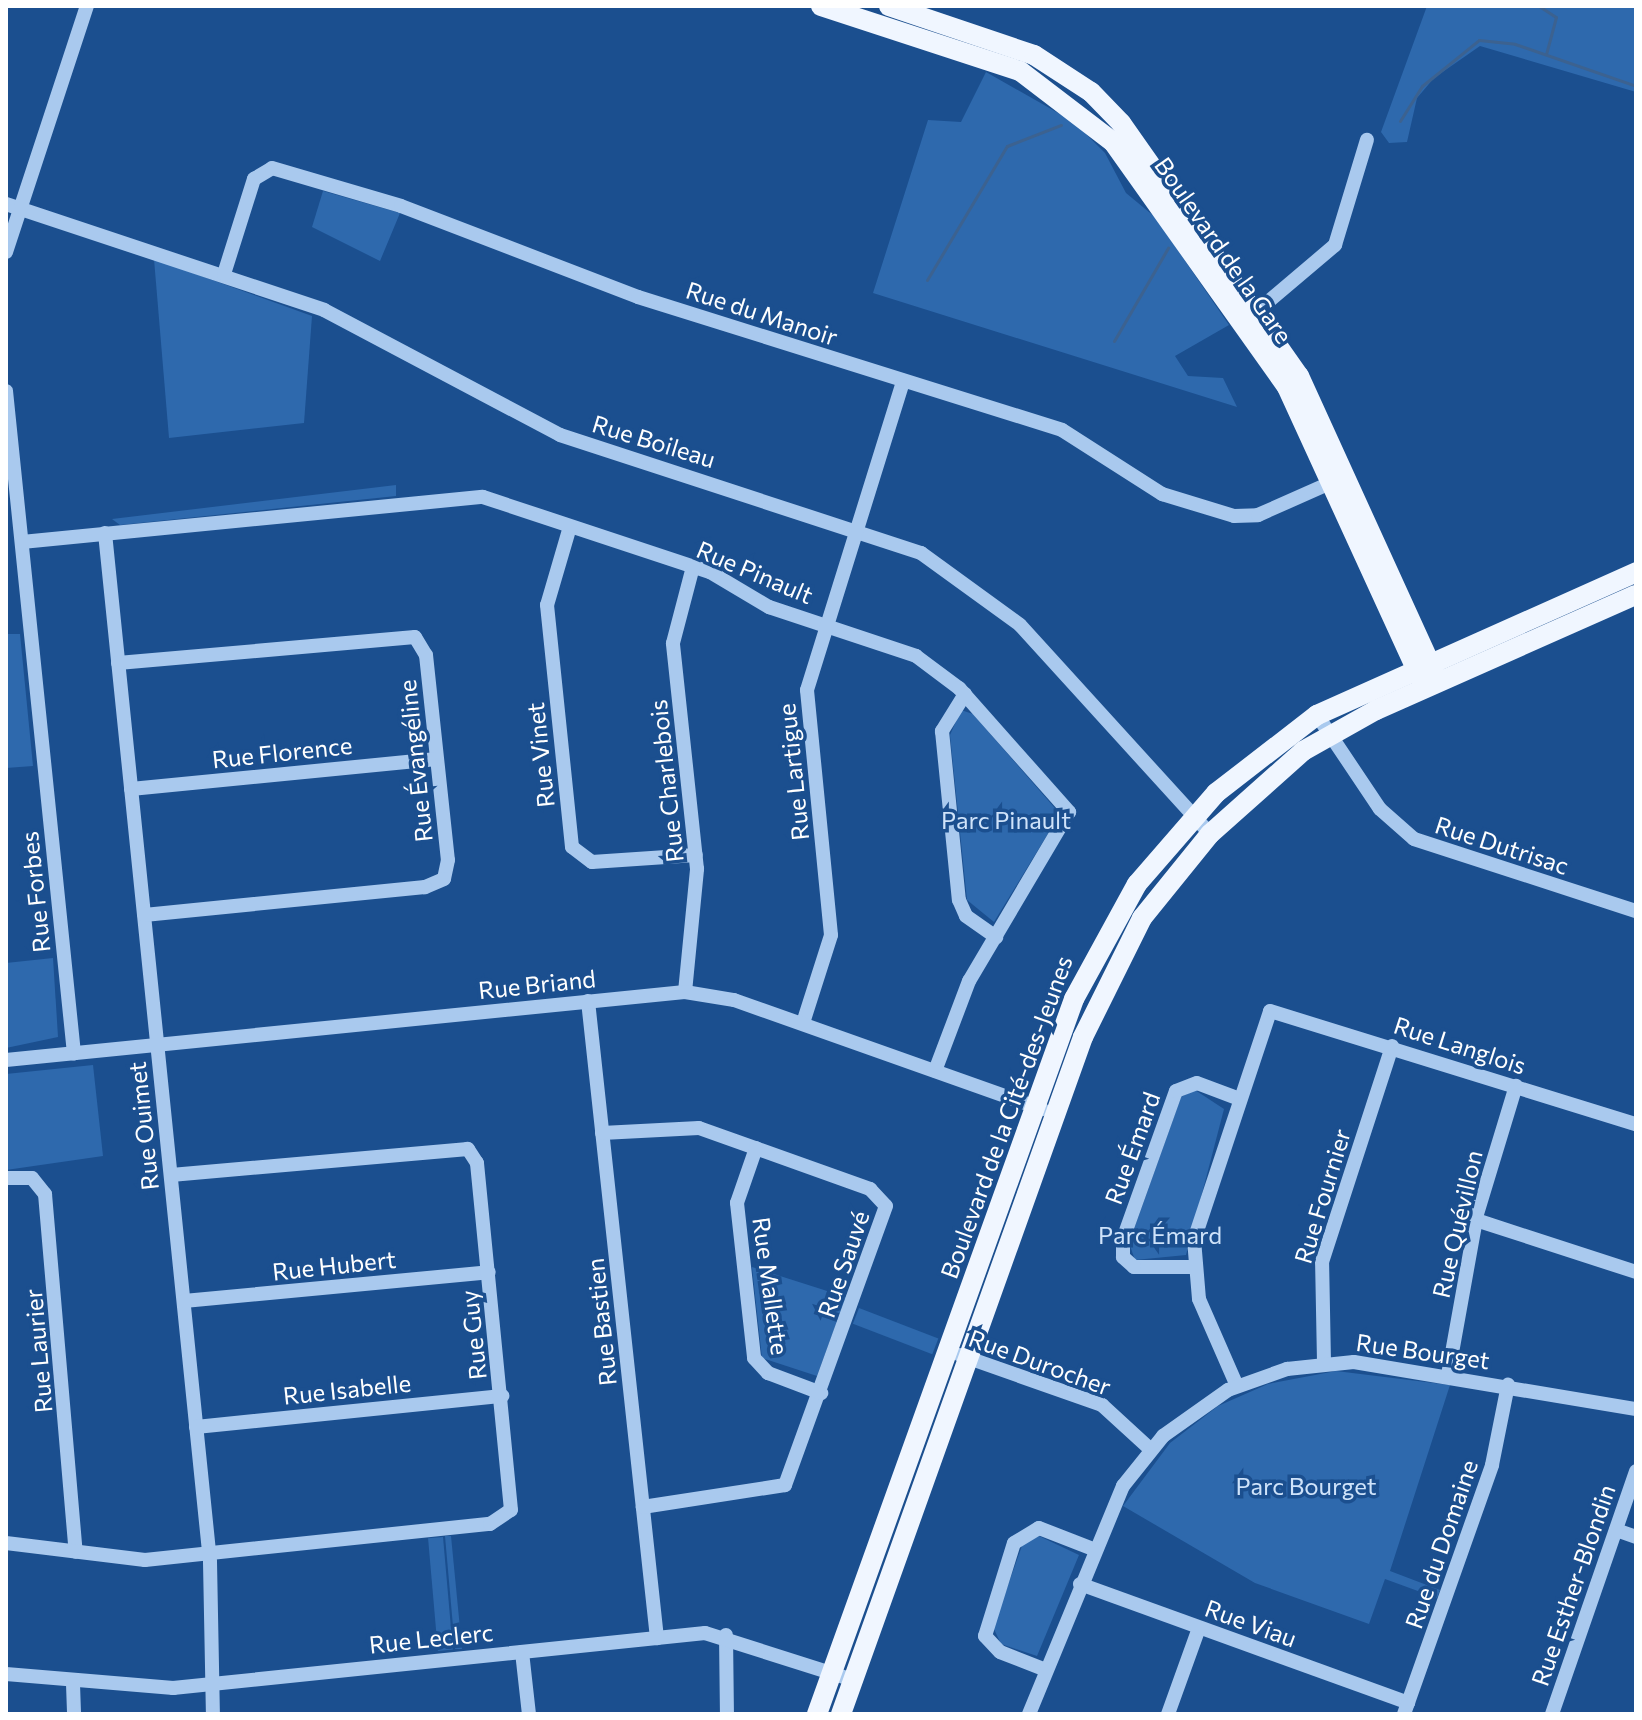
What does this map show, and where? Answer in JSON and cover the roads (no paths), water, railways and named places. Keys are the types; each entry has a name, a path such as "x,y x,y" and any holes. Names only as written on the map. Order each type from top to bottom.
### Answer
{"main road":[{"name":"Boulevard de la Gare","path":"821,6 986,57 1081,111 1131,163 1251,317"},
{"name":"Boulevard de la Gare","path":"889,6 1022,50 1091,92 1251,317 1338,479 1432,685"},
{"name":"Boulevard de la Cité-des-Jeunes","path":"817,1714 1034,1107 1102,940 1194,814 1317,715 1422,664 1636,572"},
{"name":"Boulevard de la Cité-des-Jeunes","path":"841,1714 1055,1114 1124,946 1210,834 1266,779 1329,735 1432,685 1636,595"}],"street":[{"path":"6,252 13,206 87,6"},
{"path":"1251,317 1335,245 1367,140"},
{"name":"Rue du Manoir","path":"224,274 254,179 272,168 903,381 1070,433 1162,494 1234,516 1258,515 1338,479"},
{"name":"Rue Boileau","path":"13,206 224,274 340,318 560,435 858,528 921,553 1000,607 1210,834"},
{"name":"Rue Lartigue","path":"803,1023 831,935 807,696 903,381"},
{"name":"Rue Forbes","path":"6,391 74,1054"},
{"name":"Rue Pinault","path":"22,542 476,496 569,530 693,567 769,607 907,651 965,694 1069,812 969,981 935,1071"},
{"name":"Rue Vinet","path":"569,530 547,605 572,847 592,862 696,855"},
{"name":"Rue Ouimet","path":"105,533 209,1553 213,1714"},
{"name":"Rue Charlebois","path":"685,992 696,855 673,643 693,567"},
{"name":"Rue Évangéline","path":"118,663 415,637 426,655 437,759 448,866 437,884 144,915"},
{"path":"965,694 942,731 959,900 966,916 996,937"},
{"name":"Rue Dutrisac","path":"1317,715 1380,809 1414,839 1636,911"},
{"name":"Rue Florence","path":"131,789 437,759"},
{"name":"Rue Briand","path":"6,1060 685,992 803,1023 1055,1114"},
{"name":"Rue Bastien","path":"588,1001 657,1638"},
{"name":"Rue Langlois","path":"1237,1098 1270,1011 1392,1046 1636,1124"},
{"name":"Rue Fournier","path":"1324,1362 1322,1262 1392,1046"},
{"name":"Rue Émard","path":"1194,1267 1134,1267 1121,1253 1123,1239 1176,1091 1197,1083 1237,1098"},
{"name":"Rue Quévillon","path":"1448,1375 1476,1220 1516,1086"},
{"path":"1237,1098 1199,1213 1194,1267 1237,1386"},
{"name":"Rue Sauvé","path":"602,1133 690,1126 870,1189 886,1206 821,1393 782,1488 643,1507"},
{"name":"Rue Guy","path":"6,1543 145,1560 501,1521 512,1505 477,1163 462,1146 171,1175"},
{"name":"Rue Mallette","path":"756,1148 737,1203 755,1363 821,1393"},
{"name":"Rue Laurier","path":"6,1178 32,1178 45,1194 76,1552"},
{"path":"1476,1220 1636,1272"},
{"name":"Rue Hubert","path":"184,1301 489,1272"},
{"name":"Rue Durocher","path":"948,1351 1102,1405 1150,1449"},
{"name":"Rue Bourget","path":"1029,1714 1093,1549 1150,1449 1237,1386 1324,1362 1448,1375 1636,1409"},
{"name":"Rue du Domaine","path":"1406,1708 1492,1465 1508,1385"},
{"name":"Rue Isabelle","path":"196,1427 502,1396"},
{"name":"Rue Esther-Blondin","path":"1552,1714 1636,1471"},
{"path":"1046,1670 1000,1652 985,1636 1014,1543 1039,1528 1093,1549"},
{"path":"1616,1530 1636,1537"},
{"name":"Rue Viau","path":"1080,1584 1406,1708"},
{"path":"1168,1714 1199,1628"},
{"path":"726,1635 727,1714"},
{"name":"Rue Leclerc","path":"6,1674 73,1684 211,1683 657,1638 726,1635 853,1680"},
{"path":"522,1652 529,1714"},
{"path":"73,1684 74,1714"}],"waterway":[{"path":"1539,6 1556,17 1546,54"},
{"path":"1400,121 1422,86 1479,40 1515,44 1636,86"},
{"path":"927,280 1007,146 1061,125"},
{"path":"1114,341 1168,248"}],"park label":[{"name":"Parc Pinault","path":"1006,820"},
{"name":"Parc Émard","path":"1160,1235"},
{"name":"Parc Bourget","path":"1306,1486"}]}
